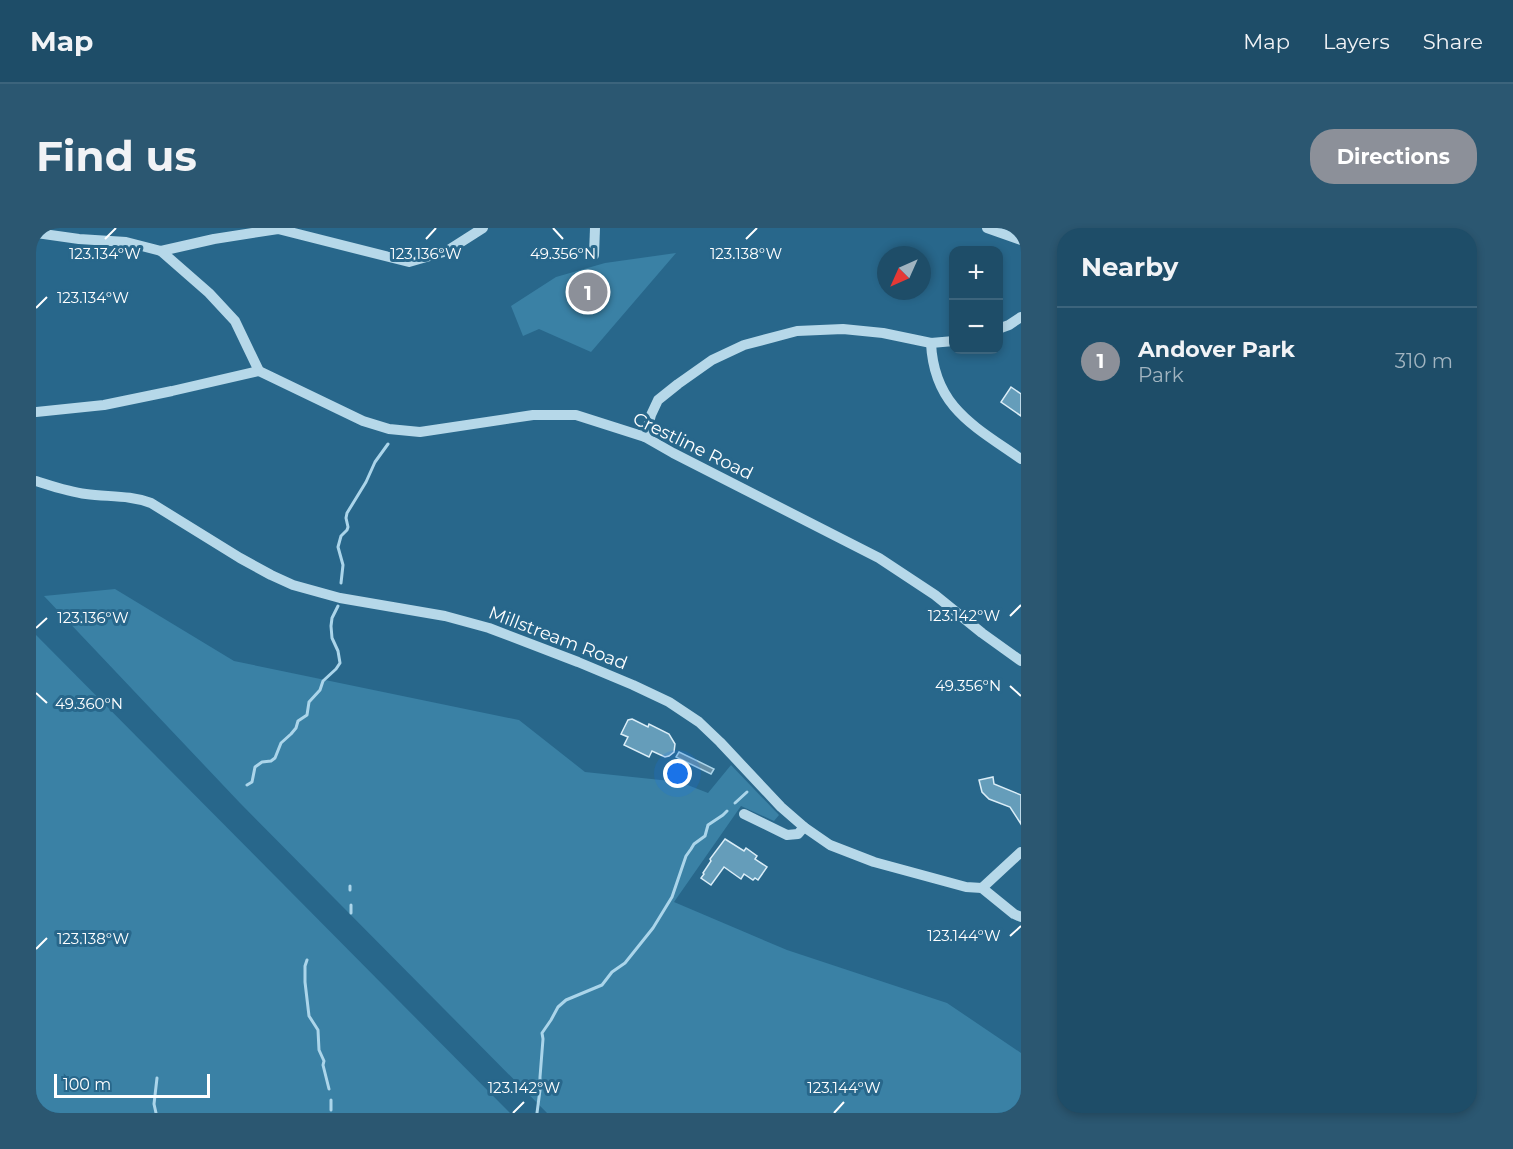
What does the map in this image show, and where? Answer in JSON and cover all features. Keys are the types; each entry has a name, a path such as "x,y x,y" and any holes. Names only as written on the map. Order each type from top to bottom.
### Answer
{"street":[{"path":"161,251 214,239 278,229 409,262 447,251 483,228"},
{"path":"594,255 595,228"},
{"path":"987,228 1021,240"},
{"path":"36,233 126,242 161,251 209,293 235,321 259,371 104,405 36,412"},
{"path":"1003,327 1021,317"},
{"path":"645,437 658,400 712,360 744,345 797,331 843,329 884,333 931,343 949,341"},
{"path":"931,343 938,381 949,401 967,421 1021,459"},
{"name":"Crestline Road","path":"259,371 363,421 389,429 420,432 533,415 576,416 645,437 879,558 935,595 1021,661"},
{"name":"Millstream Road","path":"36,481 77,492 141,499 250,564 293,585 340,598 445,616 489,628 633,685 669,702 699,722 764,791 804,827 830,845 874,862 966,888 982,888"},
{"path":"744,814 787,835 798,834 804,827"},
{"path":"1021,852 982,888 1021,917"}],"shaded area":[{"path":"676,253 591,352 539,329 523,336 511,306 556,277 605,263"},
{"path":"115,589 234,661 519,720 585,772 680,782 708,793 731,765 779,815 774,821 741,806 674,902 787,950 947,1003 1021,1053 1021,1113 547,1113 240,803 44,596"},
{"path":"36,635 510,1113 36,1113"},
{"path":"679,752 714,769 711,774 676,757"}],"building":[{"path":"1011,387 1021,394 1021,416 1001,402"},
{"path":"632,719 669,734 675,744 674,752 665,757 652,751 649,757 624,745 628,737 621,734 628,720"},
{"path":"993,777 994,784 1021,795 1021,824 1010,807 989,799 982,792 979,780"},
{"path":"725,839 744,851 746,848 757,856 755,859 767,867 758,880 755,878 753,880 744,874 741,879 724,867 711,885 701,878 710,859"}],"waterway":[{"path":"341,583 343,565 338,547 341,536 348,527 347,513 375,462 388,444"},
{"path":"247,785 252,782 255,767 275,758 281,743 296,728 298,721 307,715 309,702 320,690 323,681 340,663 332,638 331,626 338,606"},
{"path":"735,803 747,792"},
{"path":"537,1113 542,1033 558,1007 566,1000 602,985 612,972 625,963 653,928 672,897 686,856 694,844 705,836 708,825 727,811"},
{"path":"351,905 351,913"},
{"path":"307,960 305,982 309,1016 318,1030 319,1050 324,1061 329,1089"},
{"path":"156,1113 154,1104 157,1078"},
{"path":"331,1100 331,1110"}],"place":[{"name":"Andover Park","path":"588,292"}]}
